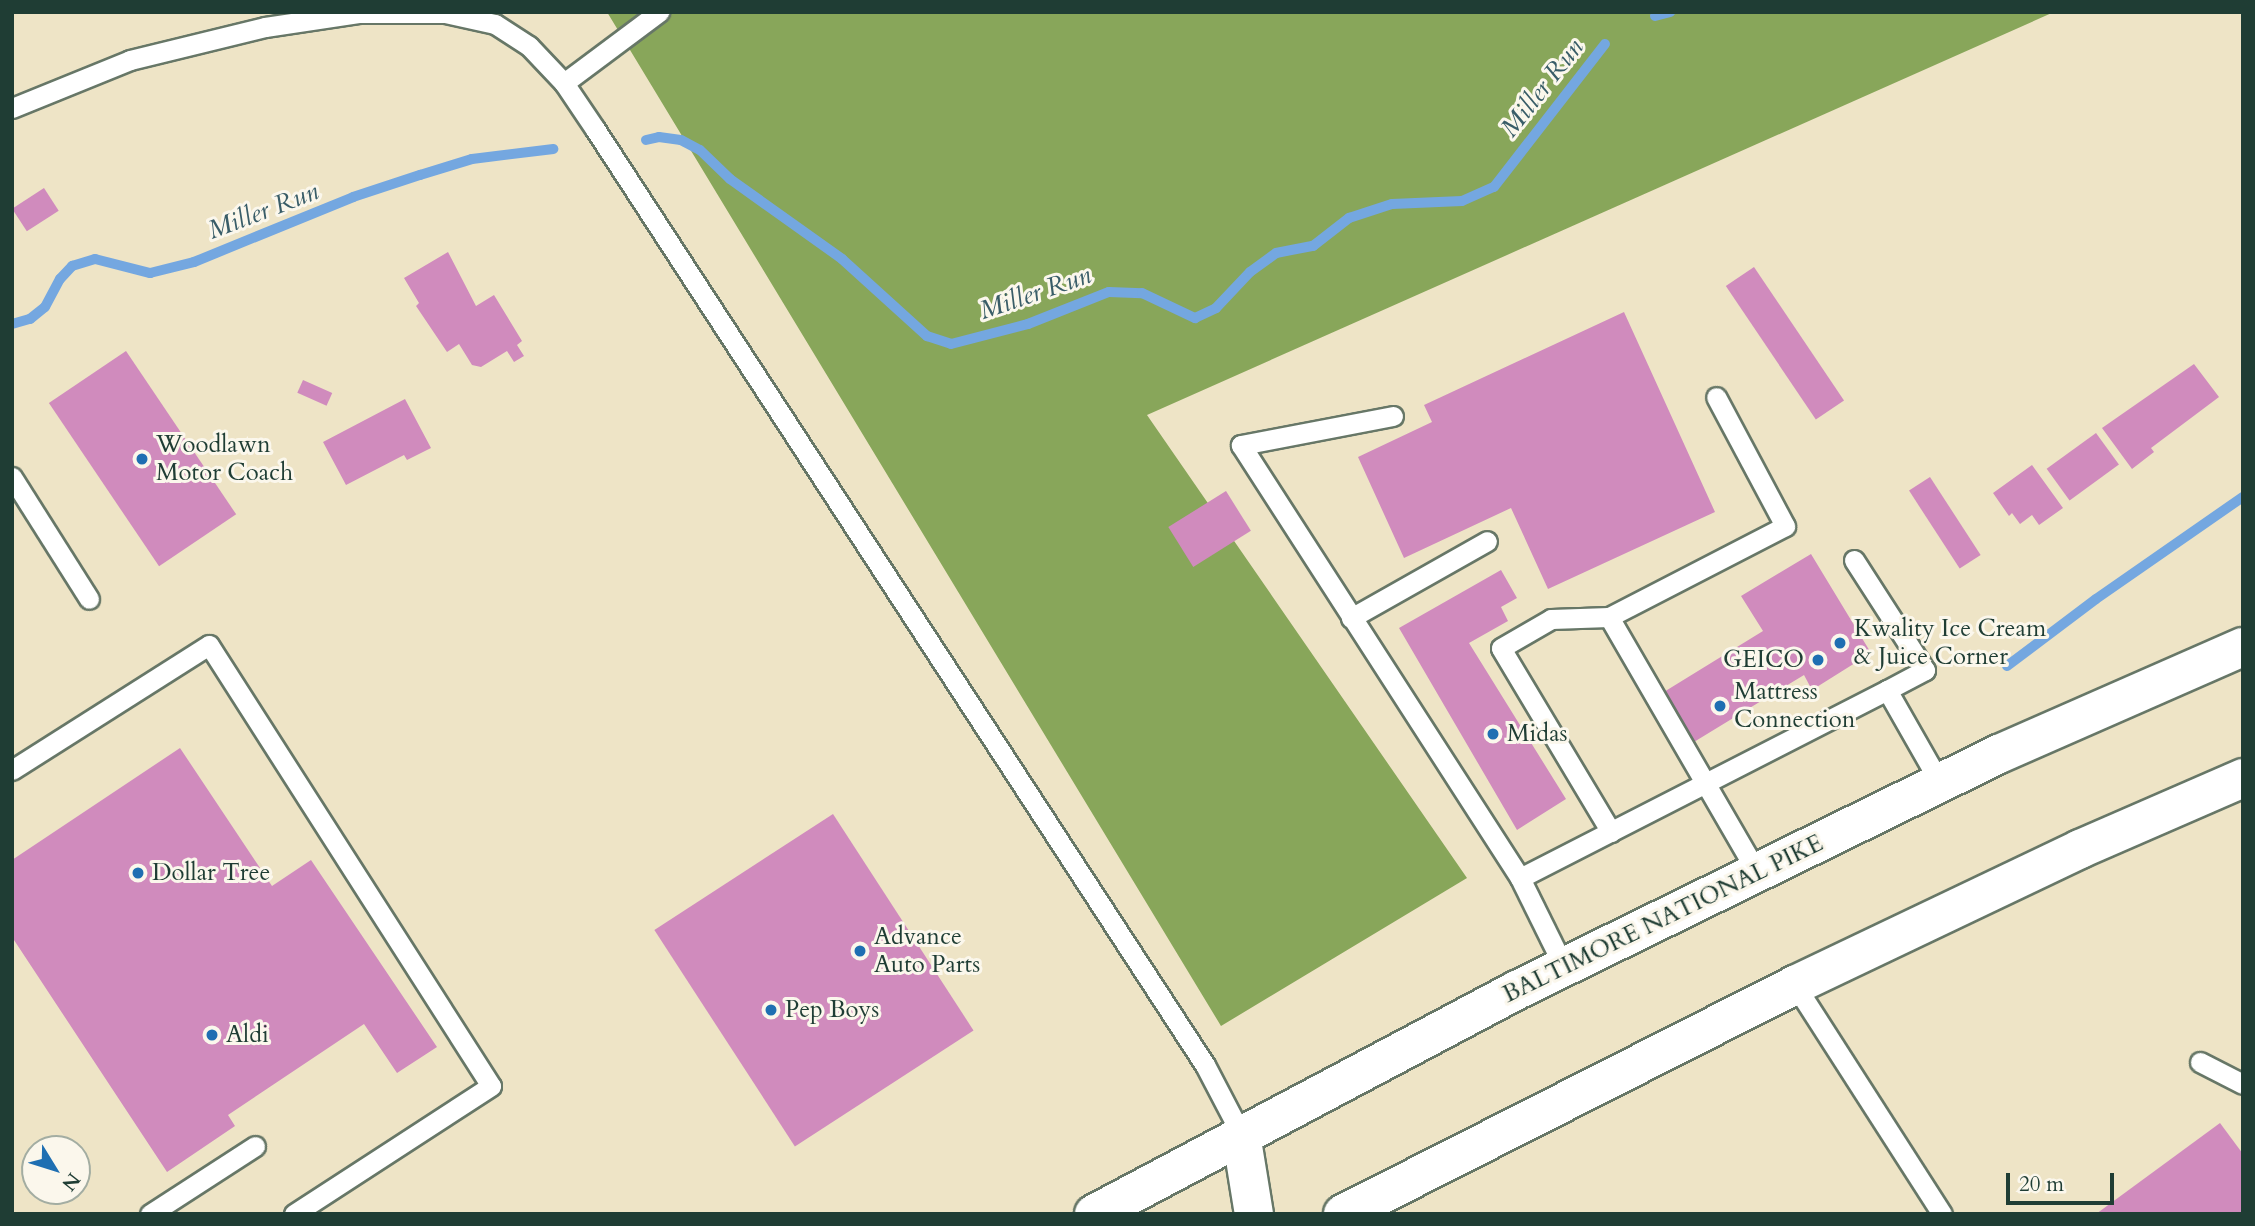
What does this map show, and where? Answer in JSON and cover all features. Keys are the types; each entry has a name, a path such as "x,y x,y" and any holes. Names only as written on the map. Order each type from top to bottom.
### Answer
{"main road":[{"name":"BALTIMORE NATIONAL PIKE","path":"1094,1214 1241,1134 1564,967 1999,754 2243,647"},
{"path":"1343,1214 1796,985 2080,849 2243,778"},
{"path":"1241,1134 1254,1214"}],"lane":[{"path":"564,83 659,12"},
{"path":"12,108 130,60 265,27 360,13 445,13 495,24 528,46 564,83 1205,1065 1241,1134"},
{"path":"1611,832 1501,648 1551,619 1609,617 1785,526 1716,397"},
{"path":"1393,416 1241,445 1520,878 1564,967"},
{"path":"12,477 89,599"},
{"path":"1351,618 1487,541"},
{"path":"1520,878 1707,785 1925,670 1854,560"},
{"path":"1609,617 1757,872"},
{"path":"12,770 209,645 491,1086 294,1214"},
{"path":"1887,690 1940,783"},
{"path":"1796,985 1942,1214"},
{"path":"2200,1062 2243,1084"},
{"path":"150,1214 255,1146"}],"green space":[{"path":"607,12 2054,12 1147,415 1467,878 1221,1026"}],"building":[{"path":"44,188 59,211 27,231 12,209"},
{"path":"448,252 476,306 494,295 522,341 517,345 524,356 514,362 507,351 481,367 472,365 459,344 447,352 416,306 419,303 404,278"},
{"path":"1754,267 1844,400 1816,419 1726,286"},
{"path":"1624,312 1715,512 1548,589 1511,508 1404,558 1358,457 1432,422 1424,405"},
{"name":"Woodlawn Motor Coach","path":"126,351 236,514 159,566 49,403"},
{"path":"2194,364 2219,397 2151,448 2154,452 2132,469 2102,428"},
{"path":"303,380 332,393 327,406 297,393"},
{"path":"405,399 431,448 407,460 404,455 346,485 323,442"},
{"path":"2096,433 2119,465 2070,500 2047,469"},
{"path":"2032,465 2063,508 2039,525 2032,515 2020,524 2012,513 2009,516 1993,493"},
{"path":"1930,477 1981,555 1960,569 1909,491"},
{"path":"1226,491 1251,531 1193,567 1168,527"},
{"path":"1811,554 1871,653 1812,690 1804,675 1689,745 1659,695 1763,631 1741,596"},
{"name":"Midas","path":"1501,570 1517,598 1501,607 1508,621 1469,643 1566,799 1517,830 1399,628"},
{"path":"180,748 272,886 311,860 437,1047 397,1073 364,1024 228,1115 235,1126 167,1172 12,937 12,860"},
{"path":"833,814 974,1030 795,1146 654,930"},
{"path":"2220,1123 2243,1154 2243,1214 2096,1214"}],"waterway":[{"name":"Miller Run","path":"1655,16 1670,12"},
{"name":"Miller Run","path":"646,140 659,137 681,140 700,150 730,179 842,259 927,336 951,344 1028,324 1109,292 1142,293 1195,318 1216,308 1250,272 1276,253 1313,246 1349,218 1392,204 1462,201 1494,187 1605,44"},
{"name":"Miller Run","path":"12,324 30,319 45,307 60,279 72,266 95,259 150,273 194,262 353,197 420,175 472,159 553,149"},
{"path":"2007,666 2096,599 2243,497"}],"place":[{"name":"Woodlawn Motor Coach","path":"142,459"},
{"name":"Kwality Ice Cream & Juice Corner","path":"1840,643"},
{"name":"GEICO","path":"1818,660"},
{"name":"Mattress Connection","path":"1720,706"},
{"name":"Midas","path":"1493,734"},
{"name":"Dollar Tree","path":"138,873"},
{"name":"Advance Auto Parts","path":"860,951"},
{"name":"Pep Boys","path":"771,1010"},
{"name":"Aldi","path":"212,1035"}]}
